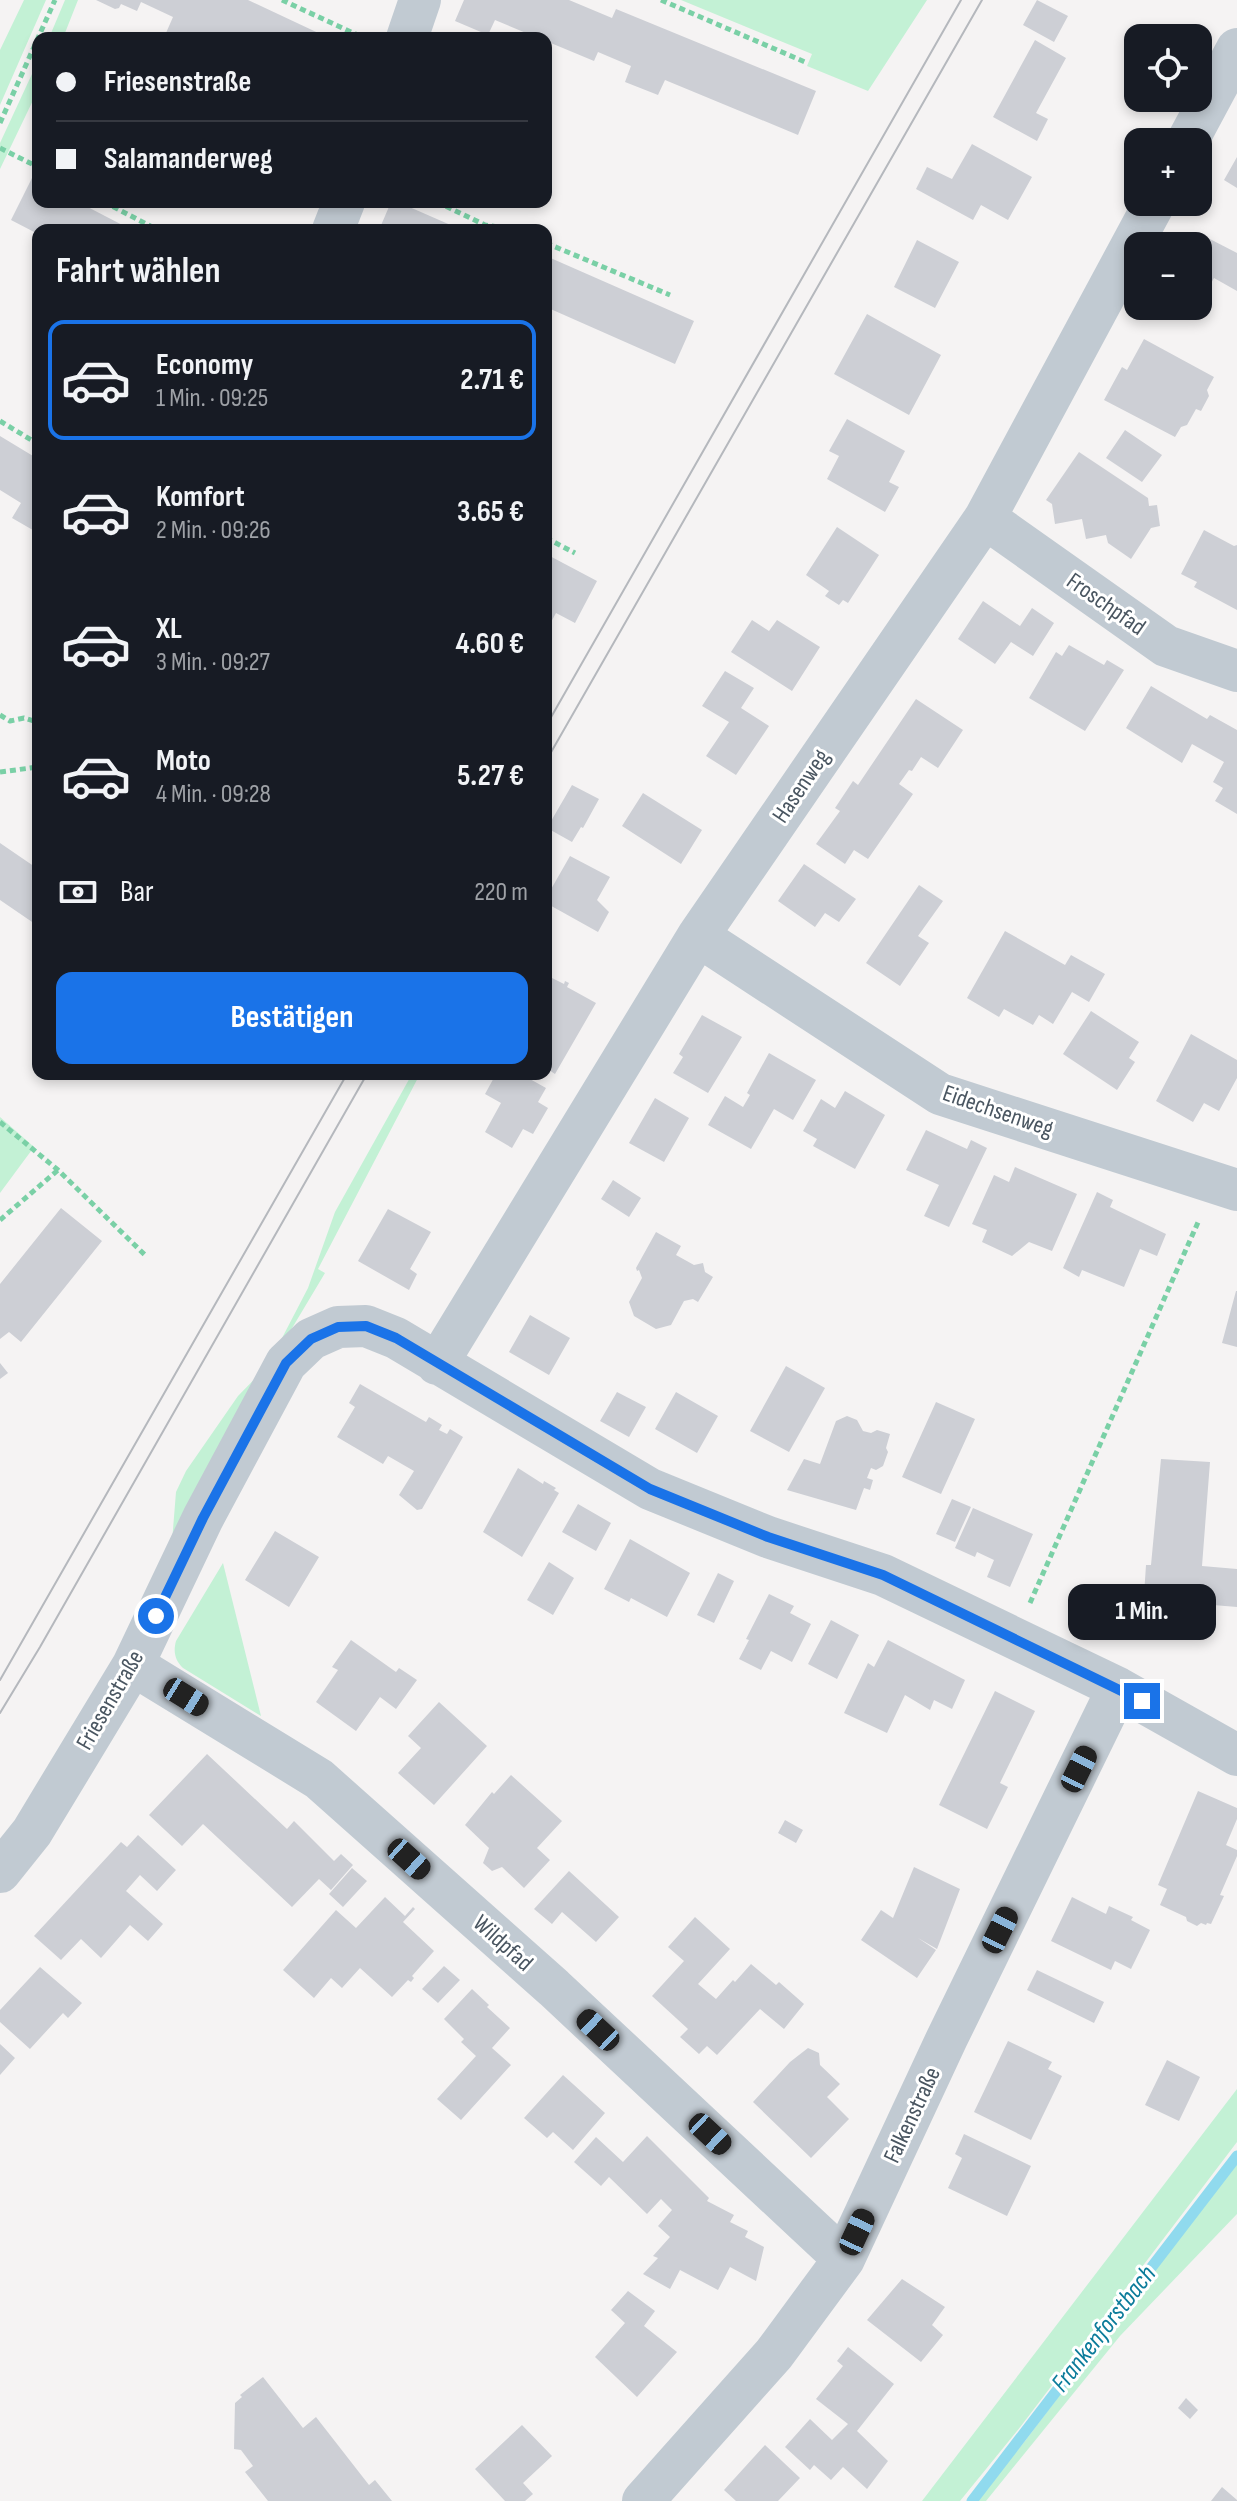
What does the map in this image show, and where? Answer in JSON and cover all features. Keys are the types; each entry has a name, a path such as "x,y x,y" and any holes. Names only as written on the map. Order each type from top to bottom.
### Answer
{"street":[{"path":"409,32 420,0"},
{"path":"1195,128 1237,49"},
{"name":"Hasenweg","path":"437,1364 698,936 985,518 1147,216"},
{"name":"Froschpfad","path":"985,518 1166,646 1237,671"},
{"name":"Eidechsenweg","path":"698,936 940,1094 1226,1186"},
{"name":"Friesenstraße","path":"0,1872 32,1832 133,1665 203,1518 286,1363 311,1339 338,1327 366,1326 396,1338 437,1364"},
{"path":"437,1364 650,1489 768,1537 883,1575 1118,1688 1237,1755"},
{"name":"Wildpfad","path":"133,1665 319,1779 554,1988 844,2259"},
{"name":"Falkenstraße","path":"643,2501 774,2354 844,2259 947,2038 1118,1688"}],"path":[{"path":"41,32 55,0"},
{"path":"282,0 351,32"},
{"path":"661,0 805,62"},
{"path":"0,123 32,51"},
{"path":"0,148 32,164"},
{"path":"116,208 146,224"},
{"path":"450,208 483,224"},
{"path":"552,246 670,295"},
{"path":"0,421 32,440"},
{"path":"552,541 575,553"},
{"path":"0,715 10,721 24,718 32,720"},
{"path":"0,772 32,768"},
{"path":"0,1122 58,1170 145,1255"},
{"path":"0,1220 58,1170"},
{"path":"1015,1639 1226,1186"}],"green space":[{"path":"24,0 46,0 0,105 0,50"},
{"path":"65,0 78,0 65,32 52,32"},
{"path":"681,0 927,0 868,91 807,66 812,54"},
{"path":"32,74 32,102 0,169 0,143"},
{"path":"409,1080 417,1080 318,1269 325,1273 233,1427 172,1542 176,1492 186,1471 238,1396 268,1365 308,1288 335,1212"},
{"path":"0,1117 34,1147 0,1193"},
{"path":"223,1563 261,1716 183,1668 175,1656 176,1641"},
{"path":"1237,2089 1237,2142 1021,2426 960,2501 922,2501"},
{"path":"1237,2161 1237,2214 1120,2336 986,2501 976,2501 1025,2441"}],"building":[{"path":"96,0 248,0 316,32 166,32 173,17 141,2 137,11 121,4 115,9"},
{"path":"464,0 569,0 612,18 616,9 816,91 798,135 665,80 658,95 625,82 631,66 598,52 594,61 552,44 552,32 524,32 495,20 489,32 481,32 455,21"},
{"path":"1037,0 1068,16 1054,42 1023,25"},
{"path":"1035,40 1066,58 1036,113 1048,119 1037,141 993,117"},
{"path":"972,144 1032,177 1008,220 981,205 973,220 916,189 927,167 952,179"},
{"path":"1237,157 1237,188 1224,180"},
{"path":"32,178 32,208 90,208 120,224 32,224 32,231 11,220"},
{"path":"388,208 412,208 448,224 382,224"},
{"path":"917,240 959,262 935,308 894,287"},
{"path":"1212,240 1237,253 1237,291 1214,278 1212,282"},
{"path":"552,259 694,321 675,364 552,310"},
{"path":"867,314 941,355 909,415 834,374"},
{"path":"1144,339 1214,377 1201,411 1196,409 1175,437 1104,400 1122,367 1127,370"},
{"path":"847,419 905,451 889,482 899,487 885,512 827,479 839,456 829,451"},
{"path":"1125,430 1162,455 1142,482 1106,458"},
{"path":"0,436 32,455 32,530 12,518 21,503 0,490"},
{"path":"1079,452 1148,498 1149,506 1157,505 1160,526 1151,528 1131,559 1108,543 1106,535 1086,539 1082,519 1055,524 1052,504 1046,500"},
{"path":"837,527 879,555 848,603 843,600 839,605 825,596 829,591 806,575"},
{"path":"1204,530 1237,545 1237,610 1194,587 1197,582 1181,574"},
{"path":"552,557 597,581 575,623 556,613 552,620"},
{"path":"983,601 1020,626 1032,608 1054,623 1033,656 1011,642 995,664 958,639"},
{"path":"752,620 769,631 777,620 820,647 792,691 731,652"},
{"path":"1069,645 1104,665 1107,660 1124,670 1085,731 1029,698 1056,652 1062,656"},
{"path":"725,671 754,688 741,708 769,726 736,775 706,756 729,722 702,706"},
{"path":"1151,686 1207,719 1210,715 1237,730 1237,814 1215,801 1223,788 1213,782 1224,762 1192,744 1182,763 1126,728"},
{"path":"916,699 963,730 938,768 921,757 912,771 909,770 899,784 913,794 868,859 854,850 845,864 816,844 840,811 835,808 853,781 858,785"},
{"path":"572,785 599,799 572,842 552,831 552,819"},
{"path":"643,793 702,830 681,864 622,826"},
{"path":"0,843 32,865 32,922 0,900"},
{"path":"570,856 610,877 597,900 609,912 598,932 552,906 552,888"},
{"path":"804,864 856,899 839,922 825,913 815,927 778,901"},
{"path":"919,885 943,901 918,936 929,943 900,986 866,963"},
{"path":"1005,931 1065,965 1071,955 1105,974 1089,1002 1072,992 1053,1024 1039,1015 1033,1025 1004,1009 999,1017 967,998"},
{"path":"552,978 569,983 567,987 596,1003 555,1074 552,1072"},
{"path":"1091,1011 1139,1042 1129,1058 1135,1062 1117,1090 1063,1054"},
{"path":"702,1015 742,1037 708,1093 673,1073 683,1057 679,1054"},
{"path":"1191,1034 1237,1060 1237,1078 1219,1111 1204,1103 1193,1122 1156,1101"},
{"path":"769,1053 816,1080 793,1120 774,1109 751,1149 708,1125 725,1096 743,1107 750,1095 747,1093"},
{"path":"493,1080 532,1080 546,1088 538,1102 548,1108 533,1134 523,1129 512,1148 485,1132 501,1103 485,1094"},
{"path":"845,1091 885,1115 855,1169 813,1146 817,1139 803,1131 821,1099 835,1108"},
{"path":"655,1098 689,1118 664,1162 629,1143"},
{"path":"926,1130 967,1149 971,1140 987,1148 949,1227 924,1216 939,1185 906,1170"},
{"path":"1015,1167 1077,1194 1052,1251 1029,1242 1012,1256 982,1242 987,1230 972,1224 994,1175 1009,1182"},
{"path":"613,1180 641,1198 629,1217 601,1199"},
{"path":"1097,1192 1113,1200 1110,1207 1166,1234 1157,1256 1140,1249 1124,1287 1082,1270 1079,1277 1063,1268"},
{"path":"61,1208 102,1241 21,1342 9,1332 0,1339 0,1284"},
{"path":"388,1209 431,1232 410,1269 417,1274 409,1290 358,1261"},
{"path":"656,1232 681,1246 676,1255 694,1265 703,1263 705,1272 713,1277 698,1302 693,1299 684,1301 671,1325 656,1329 634,1316 629,1302 642,1278 636,1268"},
{"path":"1237,1291 1237,1347 1222,1343"},
{"path":"530,1315 570,1338 549,1375 509,1352"},
{"path":"0,1363 8,1373 0,1379"},
{"path":"786,1366 825,1388 789,1452 750,1431"},
{"path":"360,1384 426,1422 429,1417 442,1425 439,1430 447,1434 450,1429 463,1437 422,1509 417,1510 399,1495 414,1471 388,1456 383,1464 337,1437 355,1407 349,1403"},
{"path":"617,1392 646,1407 629,1437 600,1421"},
{"path":"676,1392 718,1416 697,1453 655,1429"},
{"path":"936,1402 975,1419 941,1494 902,1477"},
{"path":"847,1416 857,1420 863,1431 871,1433 877,1430 890,1434 883,1466 876,1470 871,1468 867,1478 873,1480 870,1490 864,1488 856,1510 787,1490 804,1459 820,1464 836,1421"},
{"path":"1161,1459 1210,1462 1202,1566 1237,1569 1237,1607 1201,1604 1199,1630 1142,1626 1146,1565 1151,1565"},
{"path":"518,1468 543,1484 544,1481 556,1488 554,1490 559,1493 522,1557 483,1532"},
{"path":"952,1499 971,1507 955,1542 936,1534"},
{"path":"578,1504 611,1523 596,1551 562,1532"},
{"path":"973,1508 1033,1534 1010,1587 987,1577 994,1560 977,1552 975,1557 955,1548"},
{"path":"275,1531 319,1557 289,1607 245,1580"},
{"path":"630,1539 690,1573 667,1617 631,1598 629,1602 604,1589"},
{"path":"549,1562 574,1578 553,1615 527,1600"},
{"path":"718,1573 734,1581 714,1623 697,1615"},
{"path":"769,1594 794,1606 790,1613 811,1624 792,1662 771,1651 761,1670 739,1659"},
{"path":"831,1620 859,1635 837,1679 808,1664"},
{"path":"351,1640 396,1672 399,1668 417,1680 396,1709 380,1697 356,1731 316,1702 338,1670 332,1667"},
{"path":"888,1640 965,1680 952,1709 934,1700 930,1710 905,1695 887,1733 844,1713 868,1663 874,1667"},
{"path":"995,1691 1035,1711 1000,1783 1008,1787 987,1829 939,1805"},
{"path":"439,1702 487,1746 434,1805 398,1773 421,1748 408,1736"},
{"path":"207,1754 287,1829 294,1821 334,1861 341,1854 353,1865 331,1890 319,1879 292,1907 203,1824 182,1846 149,1815"},
{"path":"511,1775 562,1821 537,1848 550,1860 524,1888 502,1867 492,1871 483,1863 489,1848 465,1825 492,1792 494,1794"},
{"path":"1198,1791 1237,1808 1237,1819 1226,1845 1237,1850 1237,1856 1211,1924 1201,1923 1197,1926 1160,1905 1167,1889 1158,1885"},
{"path":"785,1820 803,1830 796,1843 778,1833"},
{"path":"138,1835 176,1870 157,1891 140,1875 126,1891 163,1924 148,1941 130,1925 101,1958 81,1939 61,1960 34,1936 121,1842 127,1847"},
{"path":"914,1867 960,1889 937,1949 918,1938 936,1950 917,1978 861,1940 881,1910 893,1918"},
{"path":"352,1868 367,1881 343,1907 329,1894"},
{"path":"569,1871 619,1917 596,1942 562,1912 552,1924 534,1909"},
{"path":"385,1897 405,1916 413,1907 415,1909 403,1922 434,1951 412,1976 411,1982 408,1980 392,1997 360,1968 342,1988 331,1978 314,1998 283,1970 336,1910 356,1928"},
{"path":"1072,1897 1106,1914 1109,1906 1133,1917 1131,1920 1150,1930 1131,1969 1115,1961 1111,1970 1051,1941"},
{"path":"695,1917 730,1949 698,1984 716,1999 751,1964 776,1985 779,1982 804,2004 784,2029 760,2009 717,2055 707,2046 699,2054 680,2037 688,2029 652,1996 684,1961 668,1947"},
{"path":"444,1966 460,1980 438,2003 422,1989"},
{"path":"40,1967 82,2003 68,2018 63,2013 30,2049 0,2022 0,2010"},
{"path":"1037,1970 1104,2002 1094,2023 1027,1990"},
{"path":"472,1989 510,2028 492,2048 511,2065 461,2120 437,2099 476,2056 444,2019"},
{"path":"1008,2041 1052,2062 1048,2069 1062,2076 1031,2140 974,2112"},
{"path":"0,2044 15,2058 0,2075"},
{"path":"808,2048 819,2053 820,2065 840,2084 827,2097 849,2119 811,2158 753,2102 790,2062"},
{"path":"1167,2060 1200,2077 1179,2121 1145,2105"},
{"path":"563,2075 605,2113 573,2150 553,2132 547,2138 524,2118"},
{"path":"964,2134 1031,2166 1007,2216 948,2188 962,2158 955,2154"},
{"path":"647,2136 709,2198 707,2201 734,2215 730,2222 748,2231 745,2237 764,2247 756,2281 730,2267 718,2290 680,2270 670,2289 643,2274 658,2258 653,2256 670,2237 658,2226 672,2210 661,2199 647,2214 609,2177 601,2186 574,2162 596,2137 623,2162"},
{"path":"902,2279 945,2307 932,2325 943,2335 921,2362 867,2320"},
{"path":"628,2291 655,2311 644,2326 677,2352 637,2397 595,2357 625,2323 611,2310"},
{"path":"848,2347 894,2384 857,2431 888,2461 867,2489 843,2467 831,2480 814,2465 810,2470 785,2447 810,2419 832,2440 848,2424 816,2399 843,2366 837,2361"},
{"path":"263,2377 303,2428 316,2417 369,2485 375,2480 392,2501 268,2501 245,2472 253,2466 241,2450 234,2449 235,2403 242,2397 240,2395"},
{"path":"1186,2398 1198,2410 1190,2419 1178,2408"},
{"path":"522,2425 552,2456 523,2483 533,2494 525,2501 505,2501 475,2469"},
{"path":"765,2445 800,2478 778,2501 736,2501 724,2490"},
{"path":"1222,2487 1237,2500 1237,2501 1211,2501"}],"waterway":[{"name":"Frankenforstbach","path":"972,2501 1237,2156"}],"tram line":[{"path":"552,716 961,0"},
{"path":"552,751 982,0"},
{"path":"0,1680 344,1080"},
{"path":"0,1713 364,1080"}],"route":[{"path":"156,1616 203,1518 286,1363 311,1339 338,1327 366,1326 396,1338 650,1489 768,1537 883,1575 1142,1701"}]}
